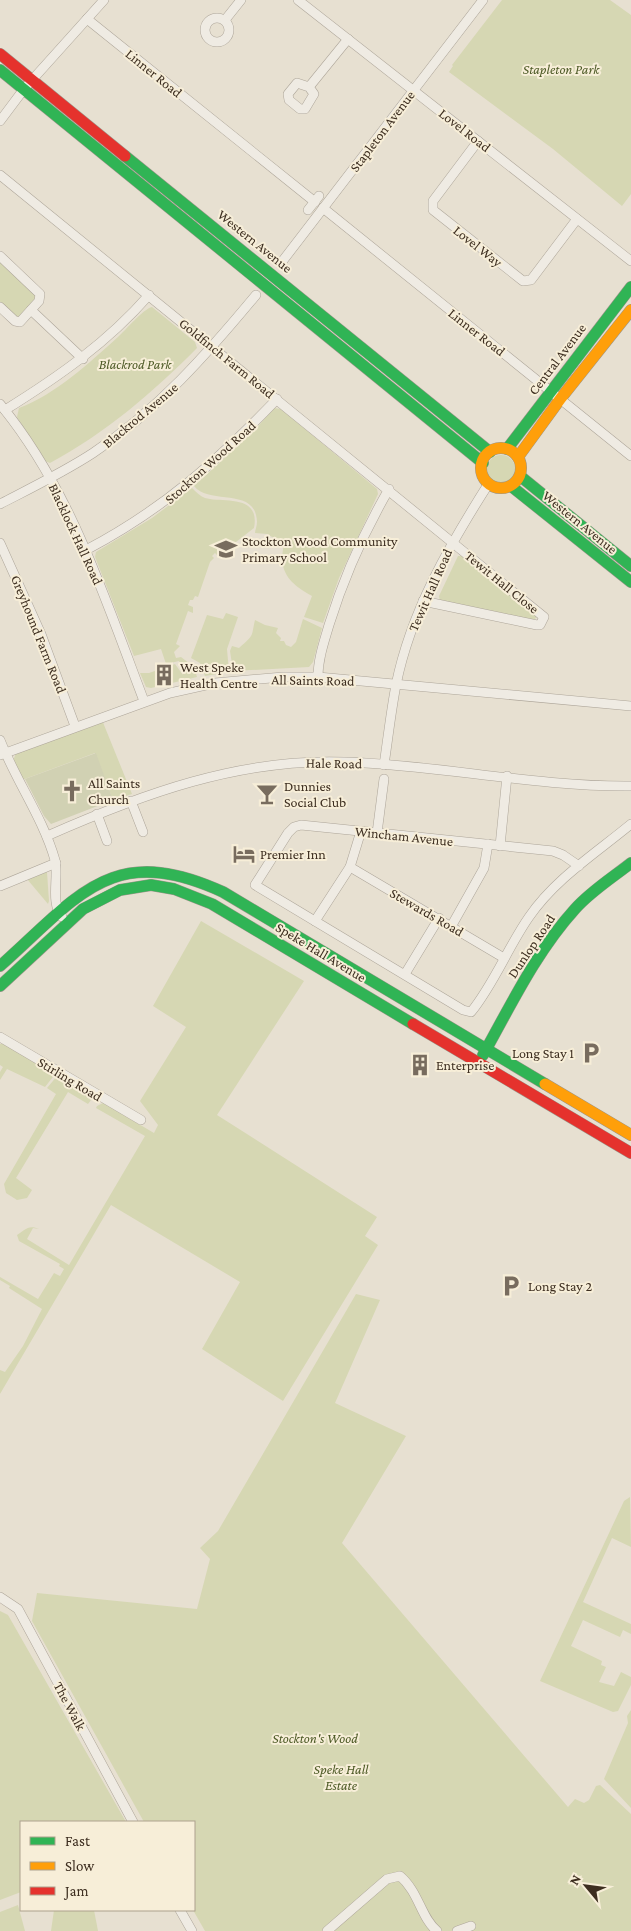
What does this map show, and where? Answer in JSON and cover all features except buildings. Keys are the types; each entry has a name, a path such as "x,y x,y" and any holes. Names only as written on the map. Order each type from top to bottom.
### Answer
{"street":[{"path":"0,121 28,85 104,0"},
{"path":"225,20 241,0"},
{"name":"Lovel Road","path":"298,0 414,89 631,261"},
{"name":"Stapleton Avenue","path":"281,263 482,0"},
{"name":"Linner Road","path":"87,19 317,199 308,210"},
{"path":"310,86 348,39"},
{"name":"Western Avenue","path":"0,54 28,85 482,463"},
{"name":"Western Avenue","path":"0,70 28,85 490,452"},
{"name":"Lovel Way","path":"478,141 433,201 433,210 523,281 531,280 578,218"},
{"name":"Goldfinch Farm Road","path":"0,174 214,346 452,542"},
{"name":"Linner Road","path":"323,208 425,292 557,394 631,456"},
{"path":"0,256 40,294 39,301 20,322 15,321 0,307"},
{"name":"Central Avenue","path":"518,458 557,394 631,287"},
{"path":"2,407 83,359 119,328 149,295"},
{"name":"Blackrod Avenue","path":"0,504 92,454 135,423 176,386 214,346 256,295"},
{"path":"32,310 83,359"},
{"name":"Central Avenue","path":"507,449 631,310"},
{"name":"Stockton Wood Road","path":"86,550 142,518 188,485 223,454 277,399"},
{"name":"Blacklock Hall Road","path":"2,407 49,478 86,550 144,702"},
{"path":"507,449 518,458 521,470 520,476 511,486 499,488 488,483 483,474 482,463 490,452 507,449"},
{"name":"Western Avenue","path":"520,476 631,566"},
{"name":"Tewit Hall Road","path":"384,765 396,684 410,636 423,601 452,542 488,483"},
{"name":"Western Avenue","path":"511,486 631,582"},
{"path":"318,677 318,664 340,590 371,520 389,489"},
{"name":"Tewit Hall Close","path":"423,601 537,625 540,625 544,617 452,542"},
{"name":"Greyhound Farm Road","path":"0,543 41,634 75,726"},
{"name":"All Saints Road","path":"3,754 170,692 215,683 283,677 318,677 631,706"},
{"path":"0,740 3,754 47,836 56,863 59,913 69,924"},
{"name":"Hale Road","path":"47,836 130,801 176,786 272,765 336,762 507,776 575,784 631,786"},
{"path":"500,846 507,776"},
{"path":"377,832 384,779"},
{"path":"130,801 142,832"},
{"path":"97,814 107,841"},
{"path":"361,831 350,867 316,921 463,1010 471,1012 542,900 555,886 631,824"},
{"name":"Wincham Avenue","path":"316,921 255,885 294,827 301,825 553,851 563,854 579,866"},
{"path":"452,925 484,868 488,844"},
{"path":"0,886 56,863"},
{"name":"Dunlop Road","path":"478,1063 541,952 559,928 591,894 631,864"},
{"name":"Stewards Road","path":"350,867 452,925 504,958"},
{"name":"Speke Hall Avenue","path":"0,966 59,913 89,888 104,879 124,873 159,870 189,876 223,892 631,1135"},
{"path":"172,872 174,882 213,896 224,910"},
{"name":"Speke Hall Avenue","path":"0,986 83,909 98,898 127,887 160,885 184,892 224,910 478,1063 631,1152"},
{"path":"405,974 439,918"},
{"name":"Stirling Road","path":"0,1037 141,1120"},
{"name":"The Walk","path":"0,1597 18,1609 132,1821"},
{"path":"327,1931 387,1879 400,1876 410,1885 429,1921 437,1931"},
{"path":"181,1911 192,1931"},
{"path":"457,1931 471,1926"}],"green space":[{"name":"Stapleton Park","path":"502,0 610,0 631,15 631,194 622,206 553,149 449,72 452,65"},
{"path":"0,262 37,297 19,318 0,303"},
{"name":"Blackrod Park","path":"152,307 195,342 197,348 128,411 71,451 50,463 45,461 17,417 19,408 46,395 72,377 139,316"},
{"path":"274,408 281,409 377,489 378,494 339,578 323,623 304,617 312,596 291,581 287,575 282,562 284,544 267,534 255,533 257,522 255,511 249,504 241,500 210,495 201,492 194,486 253,432"},
{"path":"501,455 511,459 515,469 511,479 501,483 491,479 487,469 491,459"},
{"path":"192,488 205,498 246,504 255,517 254,528 218,556 215,553 212,556 214,558 210,562 198,597 195,596 193,600 190,600 188,605 193,607 193,613 188,611 176,644 180,646 174,652 176,658 181,657 194,667 197,677 151,688 146,687 140,673 149,673 175,664 183,675 179,661 166,664 161,649 134,656 95,557 96,552 152,518"},
{"path":"458,556 464,556 536,615 536,618 533,620 440,601 439,596"},
{"path":"226,613 238,617 227,649 229,672 205,676 200,663 191,658 207,615 223,619"},
{"path":"303,619 322,628 313,662 309,667 233,671 230,651 232,646 239,648 250,637 255,620 278,628 276,633 281,638 280,641 284,641 286,645 291,647 296,642"},
{"path":"102,720 132,794 113,800 95,753 22,780 13,761 16,753"},
{"path":"96,753 113,800 51,824 44,816 25,779"},
{"path":"47,872 49,901 48,904 27,879"},
{"path":"201,921 304,981 217,1115 377,1217 365,1236 378,1245 283,1401 202,1349 240,1282 111,1205 0,1394 0,1370 5,1372 23,1346 42,1309 9,1288 10,1286 0,1280 0,1277 38,1299 54,1273 60,1276 64,1269 59,1266 60,1264 19,1241 17,1235 32,1227 39,1229 33,1228 27,1239 69,1265 145,1136 96,1108 97,1106 103,1103 154,1133 158,1125 140,1101 186,1027 153,1006"},
{"path":"0,1044 6,1044 56,1073 45,1087 7,1069 0,1080 0,1072 3,1067 0,1065"},
{"path":"58,1075 89,1094 91,1100 88,1104 68,1092 16,1178 32,1190 27,1198 17,1200 6,1193 4,1184 56,1094 47,1088"},
{"name":"Speke Hall Estate","path":"356,1294 380,1300 335,1403 406,1436 342,1543 568,1807 575,1799 584,1803 589,1800 596,1786 600,1785 631,1814 631,1931 205,1931 194,1911 195,1821 143,1821 32,1621 37,1593 197,1609 210,1559 200,1548 218,1531"},
{"path":"630,1497 631,1547 612,1538 583,1602 631,1624 631,1634 623,1630 620,1637 583,1620 571,1646 602,1661 601,1665 606,1667 599,1682 614,1686 621,1672 631,1677 631,1685 618,1711 613,1712 540,1681 624,1501"},
{"path":"0,1611 8,1615 125,1821 20,1821 20,1892 0,1900"},
{"path":"631,1710 631,1808 604,1779 628,1723 627,1716"},
{"path":"18,1905 25,1931 0,1931 0,1912"},
{"path":"54,1911 94,1911 98,1931 51,1931"}],"traffic: fast":[{"path":"0,70 483,463"},
{"path":"125,156 490,452"},
{"path":"507,449 631,287"},
{"path":"520,476 631,566"},
{"path":"511,486 631,582"},
{"path":"483,1055 525,979 561,926 588,896 631,863"},
{"path":"0,966 76,898 99,884 124,875 152,872 185,878 223,892 545,1084"},
{"path":"0,986 83,909 120,890 151,885 174,889 212,904 413,1024"}],"traffic: slow":[{"path":"518,457 561,398 631,310"},
{"path":"501,448 515,454 521,468 515,482 501,488 487,482 481,468 487,454 501,448"},
{"path":"545,1084 631,1135"}],"traffic: jam":[{"path":"0,54 125,156"},
{"path":"413,1024 631,1153"}],"place":[{"name":"Stockton Wood Community Primary School","path":"226,549"},
{"name":"West Speke Health Centre","path":"164,675"},
{"name":"All Saints Church","path":"72,791"},
{"name":"Dunnies Social Club","path":"267,794"},
{"name":"Premier Inn","path":"244,854"},
{"name":"Long Stay 1","path":"591,1053"},
{"name":"Enterprise","path":"420,1065"},
{"name":"Long Stay 2","path":"511,1286"}],"park label":[{"name":"Stockton's Wood","path":"315,1738"}]}
